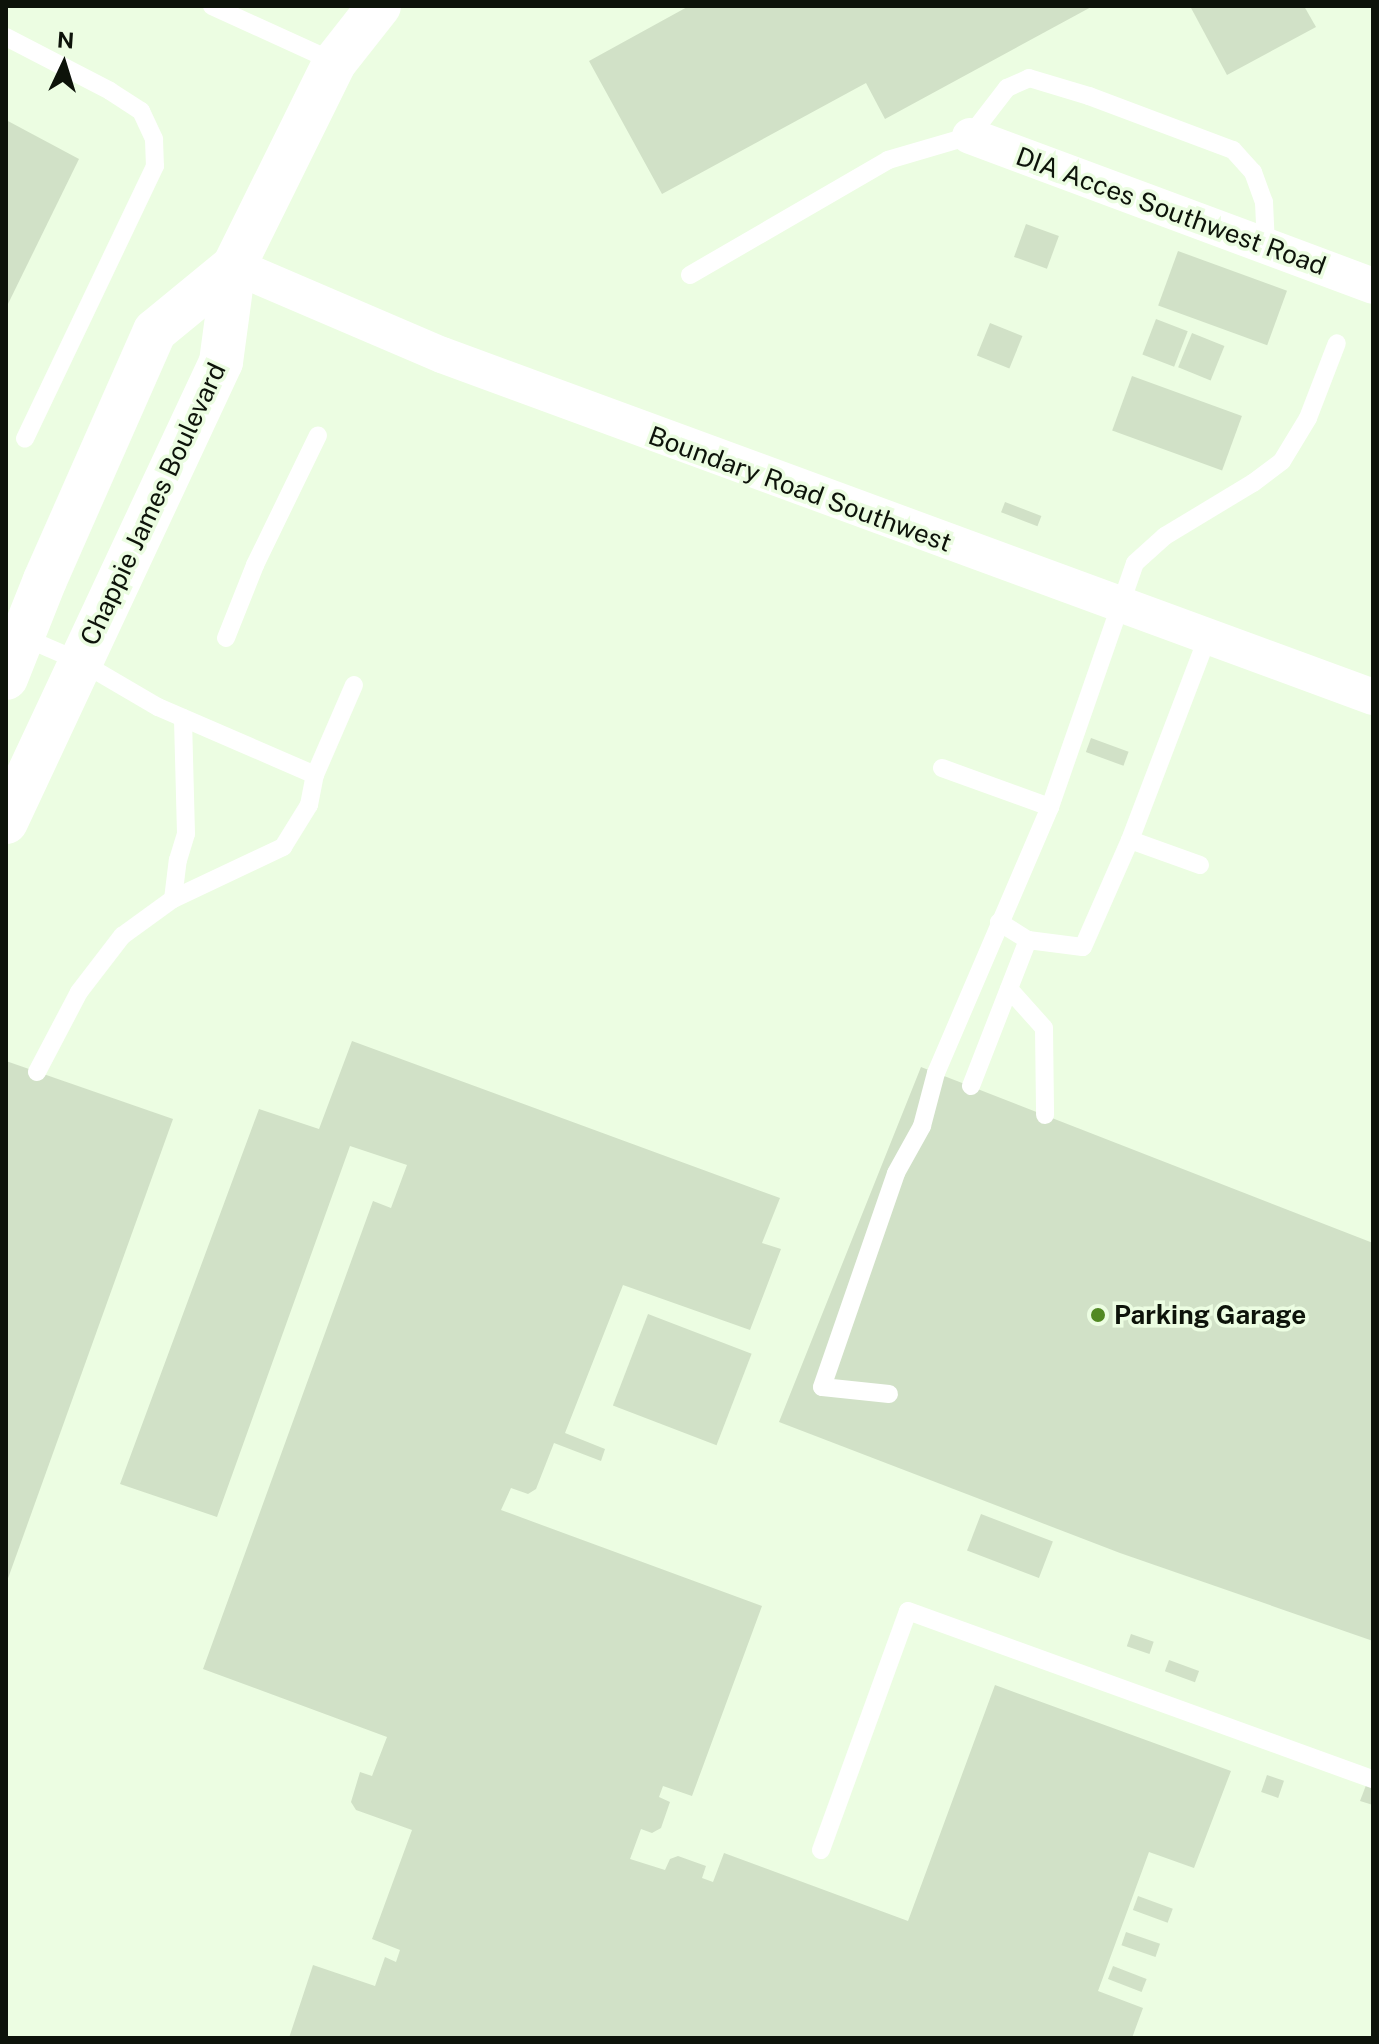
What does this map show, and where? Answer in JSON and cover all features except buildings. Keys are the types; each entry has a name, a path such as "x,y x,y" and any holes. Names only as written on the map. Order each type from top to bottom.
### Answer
{"street":[{"path":"6,678 14,635 155,331 234,266 335,62 379,6"},
{"name":"DIA Acces Southwest Road","path":"970,136 1373,286"},
{"name":"Boundary Road Southwest","path":"234,266 442,355 1122,608 1373,697"},
{"name":"Chappie James Boulevard","path":"6,822 221,362 234,266"}],"lane":[{"path":"212,6 335,62"},
{"path":"6,37 110,91 141,111 154,139 155,166 25,439"},
{"path":"690,275 888,160 970,136 1007,88 1029,78 1089,96 1233,150 1253,172 1264,202 1266,246"},
{"path":"889,1394 822,1387 896,1173 922,1126 936,1073 1050,807 1122,608 1135,563 1165,536 1253,483 1282,461 1308,418 1337,343"},
{"path":"226,638 255,565 318,435"},
{"path":"14,635 81,662 183,718 315,775"},
{"path":"999,922 1028,940 1083,947 1130,840 1207,638"},
{"path":"37,1072 79,992 122,936 173,899 283,847 309,805 315,775 354,685"},
{"path":"173,899 178,860 186,834 183,718"},
{"path":"942,768 1050,807"},
{"path":"1130,840 1200,865"},
{"path":"971,1086 1028,940"},
{"path":"1009,989 1044,1028 1045,1115"},
{"path":"821,1850 908,1611 1373,1779"}],"place":[{"name":"Parking Garage","path":"1098,1315"}]}
